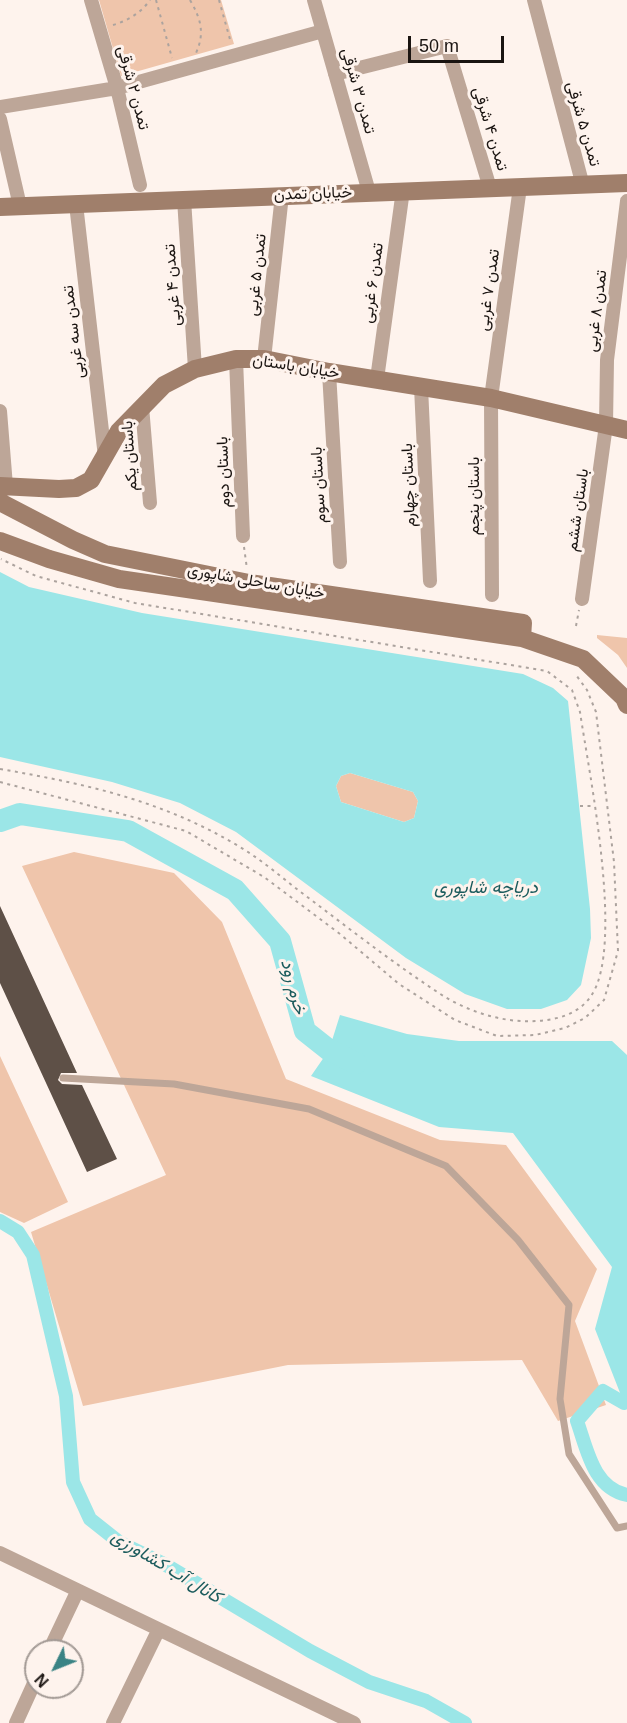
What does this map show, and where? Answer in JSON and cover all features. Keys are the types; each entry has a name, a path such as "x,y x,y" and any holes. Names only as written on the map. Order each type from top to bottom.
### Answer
{"street":[{"name":"تمدن ۲ شرقی","path":"91,0 117,88 140,185"},
{"name":"تمدن ۳ شرقی","path":"314,0 369,192"},
{"name":"تمدن ۵ شرقی","path":"534,0 583,186"},
{"path":"0,107 117,88 175,66 323,31"},
{"name":"تمدن ۴ شرقی","path":"335,74 447,46 490,188"},
{"path":"0,118 20,206"},
{"name":"خیابان تمدن","path":"0,207 627,183"},
{"name":"تمدن ۷ غربی","path":"491,398 520,187"},
{"name":"تمدن ۶ غربی","path":"377,379 403,190"},
{"name":"تمدن ۵ غربی","path":"264,358 282,195"},
{"name":"تمدن ۴ غربی","path":"184,200 195,369"},
{"name":"تمدن ۸ غربی","path":"606,425 607,360 627,201"},
{"name":"تمدن سه غربی","path":"76,204 105,457"},
{"name":"خیابان باستان","path":"2,491 76,488 91,480 119,431 164,386 195,369 236,359 264,358 329,372 491,398 627,430"},
{"name":"باستان دوم","path":"236,359 243,536"},
{"name":"باستان سوم","path":"329,372 340,562"},
{"name":"باستان چهارم","path":"422,387 430,581"},
{"name":"باستان پنجم","path":"491,398 492,595"},
{"name":"باستان یکم","path":"142,406 150,503"},
{"path":"0,411 2,491"},
{"name":"باستان ششم","path":"582,599 606,425"},
{"name":"خیابان ساحلی شاپوری","path":"2,491 73,540 105,554 248,591"},
{"name":"خیابان ساحلی شاپوری","path":"0,541 49,559 119,579 248,591 523,631 583,659 624,698 627,705"},
{"path":"0,1553 158,1631 354,1723"},
{"path":"55,1639 77,1592"},
{"path":"113,1723 158,1631"},
{"path":"16,1723 27,1699"}],"lane":[{"path":"63,1078 174,1084 309,1109 446,1166 518,1240 569,1305 560,1400 569,1454 618,1528 627,1526"}],"path":[{"path":"99,28 124,22 150,0"},
{"path":"156,0 175,66"},
{"path":"190,0 201,22 202,38 196,53"},
{"path":"219,0 231,43 222,46"},
{"path":"188,55 205,50"},
{"path":"175,66 180,57"},
{"path":"243,536 248,591"},
{"path":"0,558 36,576 135,603 547,671 572,690 580,712 605,902 604,951 598,981 590,997 568,1016 520,1022 491,1017 448,998 398,964 242,848 185,816 64,780 0,769"},
{"path":"0,782 186,831 264,877 340,934 399,984 455,1020 497,1036 535,1035 565,1028 585,1018 604,1000 618,951 614,862 596,712 587,690 573,671"},
{"path":"580,806 594,806"}],"shaded area":[{"path":"99,0 221,0 234,44 121,76"},
{"path":"597,635 627,638 627,668 618,655 597,638"},
{"path":"350,773 413,792 418,801 414,818 404,822 341,802 336,786 341,776"},
{"path":"74,852 174,873 222,922 286,1079 440,1140 506,1145 597,1269 575,1321 606,1405 558,1421 522,1360 288,1365 83,1406 31,1232 166,1175 22,866"},
{"path":"0,1056 68,1202 24,1223 0,1212"}],"water":[{"name":"دریاچه شاپوری","path":"0,572 29,587 142,613 523,674 553,688 568,701 590,909 591,938 581,985 567,1000 541,1009 507,1009 465,994 406,958 236,832 180,803 112,782 0,757","holes":["350,773 413,792 418,801 414,818 404,822 341,802 336,786 341,776"]},
{"path":"340,1015 407,1034 459,1041 612,1041 627,1055 627,1401 624,1403 595,1329 612,1267 513,1133 439,1127 311,1076 329,1050"}],"building":[{"path":"0,906 77,1073 61,1073 58,1080 62,1084 82,1085 117,1159 87,1172 0,983"}],"waterway":[{"name":"خرم رود","path":"0,821 20,814 128,831 235,890 280,941 305,1031 329,1050 356,1063"},
{"name":"کانال آب کشاورزی","path":"0,1221 18,1232 33,1255 66,1396 73,1482 90,1519 119,1542 166,1565 310,1651 369,1682 426,1701 465,1723"},
{"path":"624,1403 603,1391 577,1421 588,1455 599,1476 616,1491 627,1495"}]}
